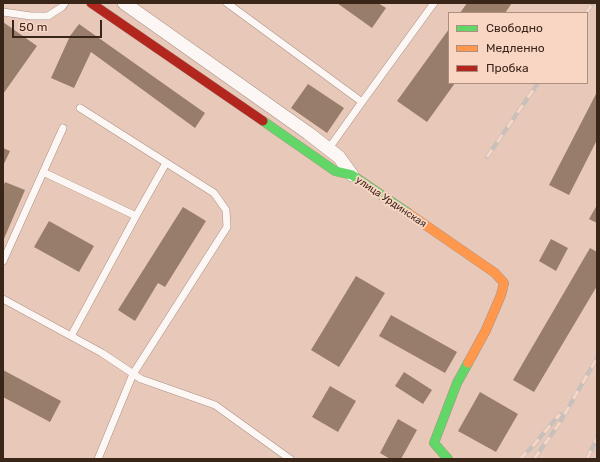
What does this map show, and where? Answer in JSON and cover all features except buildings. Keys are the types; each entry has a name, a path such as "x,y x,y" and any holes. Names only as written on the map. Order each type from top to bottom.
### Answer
{"street":[{"name":"улица Урдинская","path":"91,3 335,171 352,176 495,273 504,283 501,295 486,330 457,383 434,443 447,459"},
{"path":"124,3 308,133 339,157 352,176"}],"lane":[{"path":"3,12 31,16 48,16 62,7 65,3"},
{"path":"227,3 362,102"},
{"path":"321,161 328,149 434,3"},
{"path":"80,108 214,193 226,210 227,227 133,374 98,459"},
{"path":"3,261 63,128"},
{"path":"71,336 166,163"},
{"path":"43,172 136,216"},
{"path":"3,299 102,353 141,379 215,405 290,459"}],"railway":[{"path":"587,12 593,3"},
{"path":"487,157 537,84"},
{"path":"534,459 559,424 597,358"},
{"path":"520,459 560,414"},
{"path":"587,459 597,438"}],"traffic: fast":[{"path":"263,121 335,171 352,175 408,213"},
{"path":"448,459 434,443 457,383 468,363"}],"traffic: slow":[{"path":"408,213 495,273 504,283 501,295 486,330 468,363"}],"traffic: jam":[{"path":"91,3 263,121"}]}
